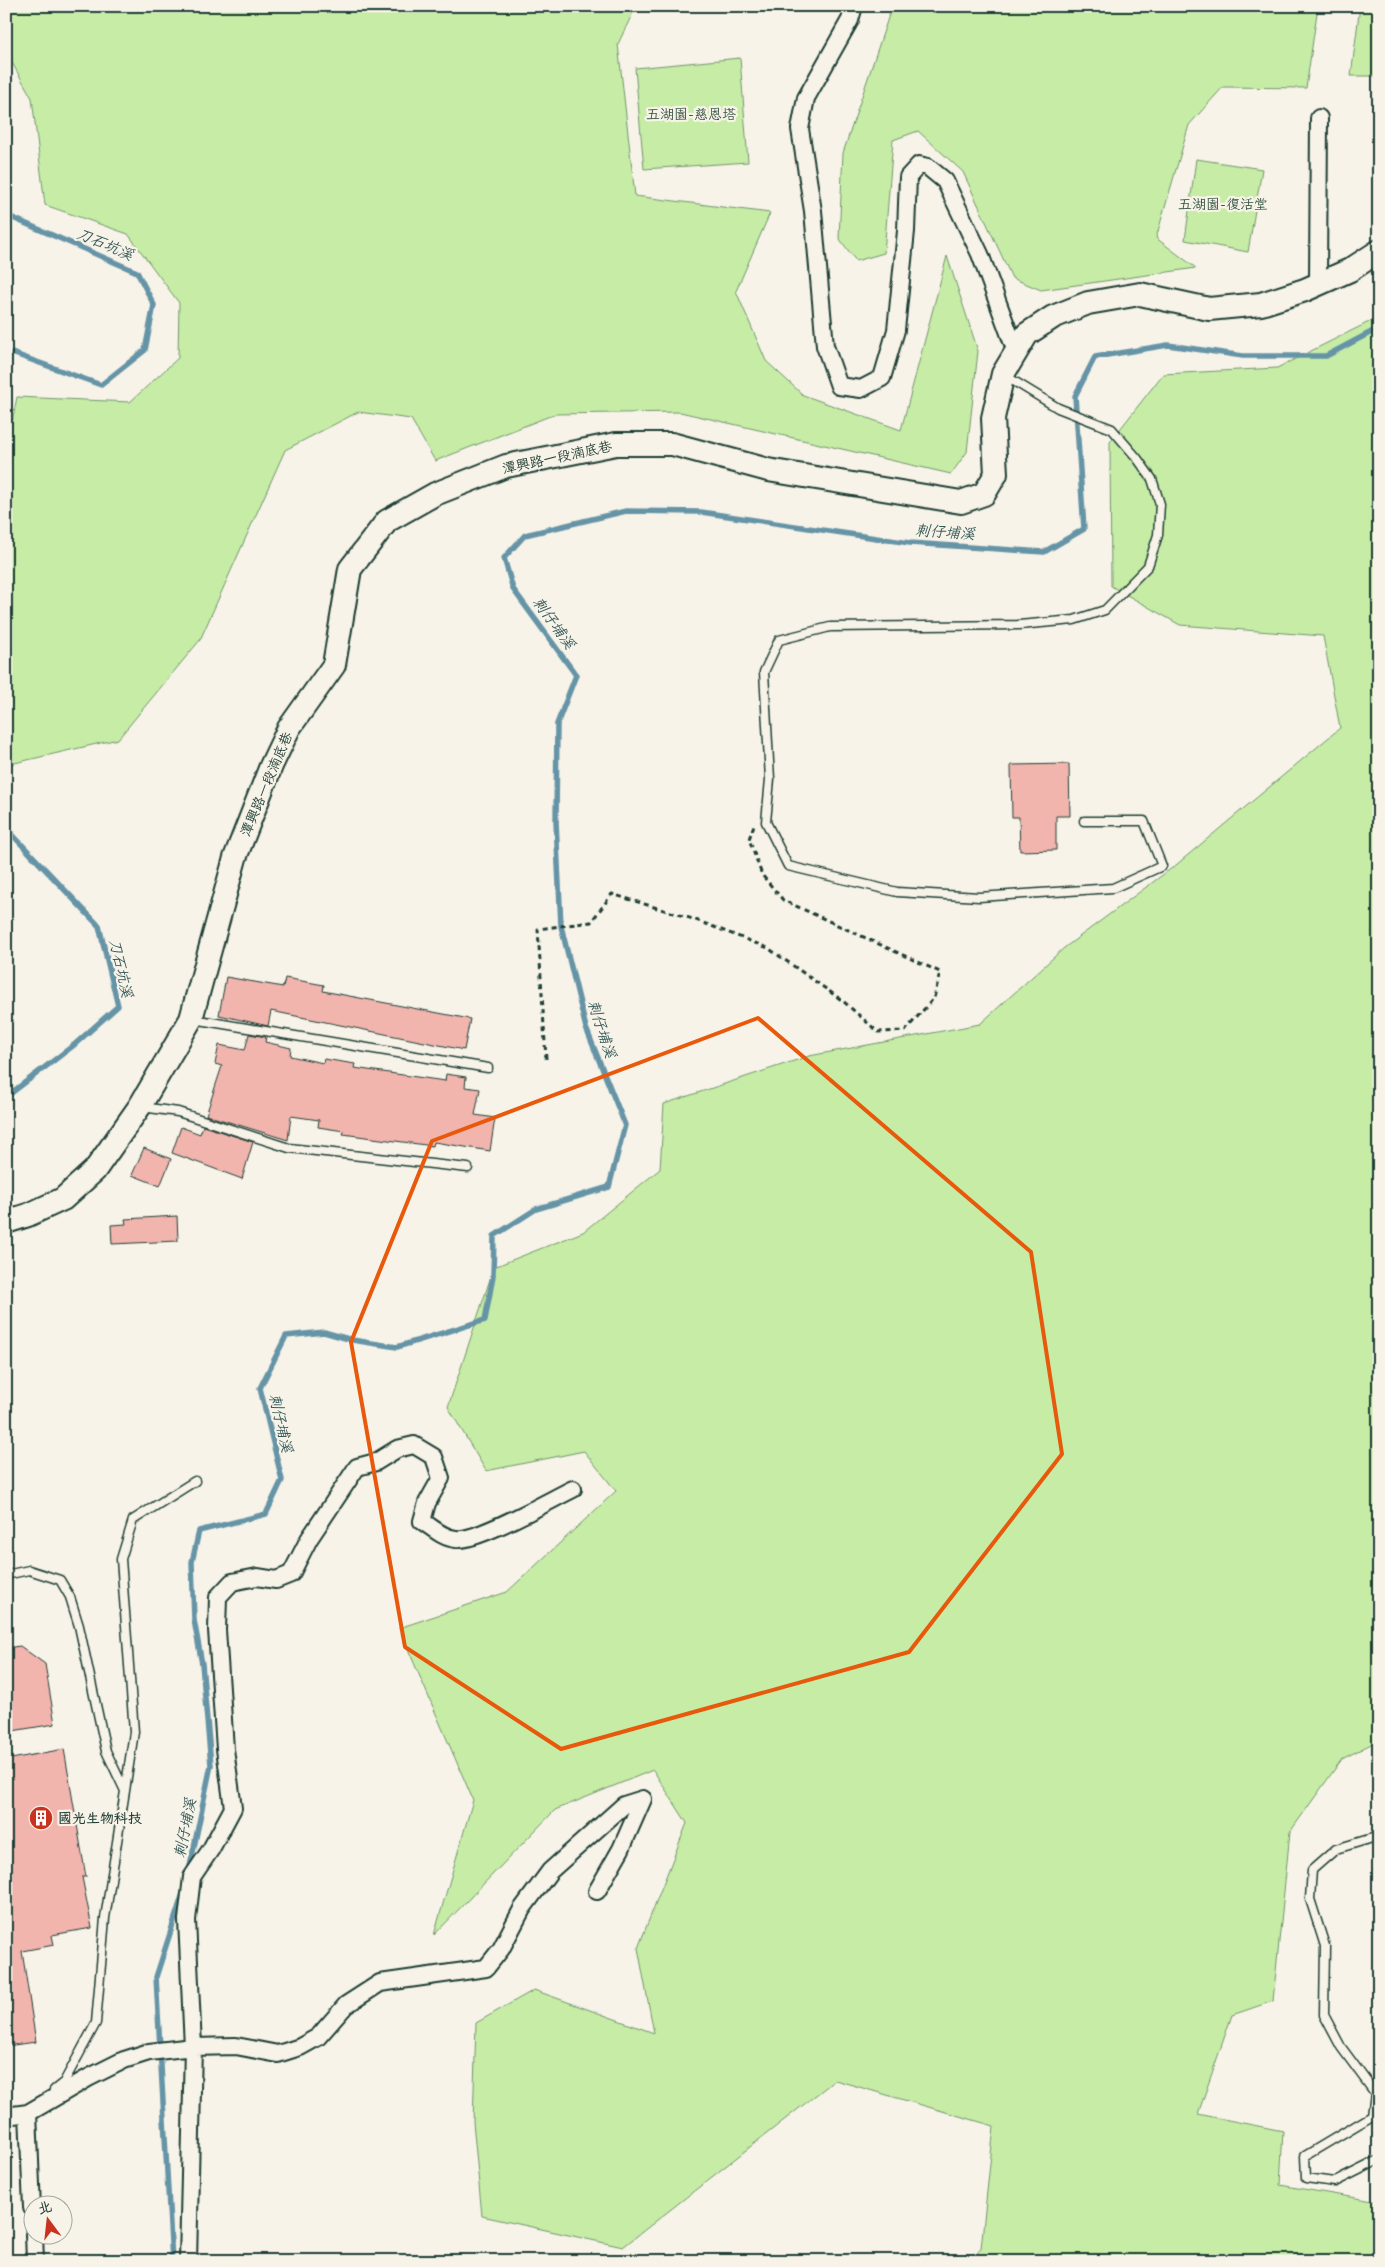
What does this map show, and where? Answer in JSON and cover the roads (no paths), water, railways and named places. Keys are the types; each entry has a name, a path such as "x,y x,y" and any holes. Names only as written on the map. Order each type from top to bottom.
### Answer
{"street":[{"path":"854,6 850,20 806,98 800,129 813,211 825,346 839,386 860,389 882,378 896,330 906,231 908,177 918,165 928,167 946,181 980,254 1016,352"},
{"path":"1318,284 1319,118"},
{"name":"潭興路一段湳底巷","path":"6,1222 28,1215 63,1199 95,1170 140,1106 191,1019 235,858 256,803 289,728 334,665 350,568 387,521 435,494 506,466 616,444 672,444 768,470 961,502 984,494 996,474 993,418 1003,374 1027,334 1053,317 1088,303 1140,294 1209,309 1261,304 1318,284 1350,270 1379,251"},
{"path":"188,2261 193,2047 187,1920 192,1877 211,1849 233,1808 225,1749 217,1630 218,1598 232,1582 257,1577 276,1580 291,1574 309,1539 357,1468 376,1462 397,1449 414,1445 434,1457 441,1478 427,1503 422,1521 445,1537 458,1540 487,1532 573,1489"},
{"path":"6,2116 28,2113 88,2078 124,2060 149,2052 193,2047 236,2046 278,2054 300,2048 318,2037 346,2005 380,1983 486,1968 501,1949 522,1909 550,1871 624,1804 643,1800 621,1849 597,1891"},
{"path":"28,2113 31,2194"},
{"path":"34,2244 35,2261"}],"lane":[{"path":"1003,374 1058,408 1112,429 1137,458 1152,478 1160,504 1158,535 1148,566 1106,610 1074,620 1019,625 830,627 779,640 764,672 770,779 766,822 788,866 897,892 979,897 1113,888 1162,866 1144,821 1084,821"},
{"path":"191,1019 488,1068"},
{"path":"140,1106 178,1112 290,1148 468,1168"},
{"path":"28,2113 64,2082 96,2023 105,1918 134,1732 121,1559 133,1520 195,1480"},
{"path":"6,1575 29,1570 60,1580 70,1597 79,1626 106,1751 125,1791"},
{"path":"1379,1836 1336,1849 1312,1870 1310,1899 1325,1946 1324,2015 1341,2047 1375,2093 1372,2116 1305,2156 1306,2178 1335,2182 1379,2160"}],"waterway":[{"name":"刀石坑溪","path":"6,215 137,272 154,305 145,350 101,385 12,353 6,358"},
{"name":"刺仔埔溪","path":"189,1871 211,1765 202,1664 194,1620 192,1562 199,1531 266,1514 282,1480 260,1388 286,1336 324,1332 352,1340 397,1347 485,1320 493,1276 494,1236 536,1209 609,1187 625,1125 586,1028 561,926 556,822 557,724 576,675 513,589 504,558 525,535 626,511 701,512 910,543 1044,552 1084,529 1075,396 1095,357 1168,345 1243,356 1326,356 1379,328"},
{"name":"刀石坑溪","path":"6,828 99,926 118,1006 74,1045 6,1097"},
{"name":"刺仔埔溪","path":"172,2261 156,1977 184,1890"}],"place":[{"name":"國光生物科技","path":"41,1818"}],"park label":[{"name":"五湖園-慈恩塔","path":"691,114"},
{"name":"五湖園-復活堂","path":"1223,204"}]}
